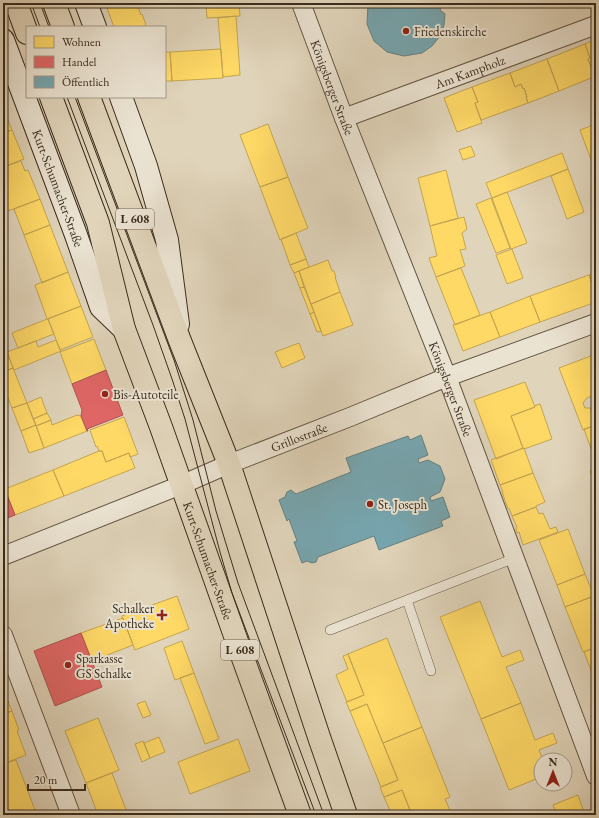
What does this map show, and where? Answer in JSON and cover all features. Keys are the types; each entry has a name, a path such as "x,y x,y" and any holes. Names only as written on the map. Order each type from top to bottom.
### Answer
{"main road":[{"path":"16,3 26,30"},
{"path":"54,3 63,26"},
{"name":"Kurt-Schumacher-Straße","path":"51,98 98,223 124,329 300,815"},
{"name":"L 608","path":"89,98 180,341 229,464 346,815"}],"street":[{"path":"86,3 94,26"},
{"name":"Königsberger Straße","path":"301,3 344,118 447,377 514,558 591,748 596,776"},
{"name":"Am Kampholz","path":"344,118 596,25"},
{"name":"Kurt-Schumacher-Straße","path":"3,40 76,235 101,307 124,329"},
{"path":"121,98 146,166 167,240 180,341"},
{"name":"Grillostraße","path":"3,556 447,377 596,323"},
{"path":"3,635 71,815"}],"lane":[{"path":"330,630 514,558"},
{"path":"407,600 431,671"}],"building: Wohnen":[{"path":"105,3 138,3 137,4 141,15 142,14 146,25 145,26 114,26"},
{"path":"206,3 239,3 240,16 207,18"},
{"path":"236,16 240,75 223,77 218,18"},
{"path":"596,39 596,76 588,59 590,58 585,44"},
{"path":"585,44 590,58 588,59 596,76 559,91 547,59"},
{"path":"221,49 223,78 172,81 170,52"},
{"path":"166,52 170,52 172,81 166,81"},
{"path":"547,59 559,91 528,103 524,88 523,89 521,84 515,87 510,73"},
{"path":"510,73 515,87 521,84 523,89 524,88 528,103 481,120 475,103 478,102 472,87"},
{"path":"472,87 478,102 475,103 482,123 457,132 444,98"},
{"path":"3,107 12,130 3,133"},
{"path":"268,124 288,177 260,187 240,135"},
{"path":"596,124 596,173 580,130"},
{"path":"12,130 24,159 3,167 3,133"},
{"path":"471,146 475,156 463,160 459,150"},
{"path":"562,153 568,169 492,198 486,183"},
{"path":"21,161 25,171 28,170 40,199 8,211 3,198 3,167"},
{"path":"568,169 584,212 567,219 551,176"},
{"path":"446,170 458,218 430,226 418,178"},
{"path":"288,177 308,228 280,240 260,187"},
{"path":"507,192 527,243 511,249 492,198"},
{"path":"491,198 510,248 496,253 476,204"},
{"path":"40,199 50,225 24,235 14,209"},
{"path":"464,217 467,229 462,233 466,249 460,250 465,266 436,277 429,258 437,256 430,226"},
{"path":"50,225 68,272 42,283 24,235"},
{"path":"296,233 306,259 290,265 281,239"},
{"path":"512,249 523,278 507,284 496,255"},
{"path":"306,259 309,267 294,273 290,265"},
{"path":"328,260 332,271 334,271 340,292 311,304 299,271"},
{"path":"461,268 480,315 455,325 436,277"},
{"path":"299,271 304,287 300,288 294,273"},
{"path":"68,272 81,306 47,319 35,285"},
{"path":"596,272 596,295 589,275"},
{"path":"589,275 596,295 596,302 540,322 530,296"},
{"path":"304,287 314,312 310,314 300,288"},
{"path":"340,292 353,325 323,336 311,304"},
{"path":"530,296 540,322 500,337 490,312"},
{"path":"81,306 93,337 60,350 48,319"},
{"path":"314,312 321,331 317,332 310,314"},
{"path":"490,312 500,337 463,351 453,325"},
{"path":"47,319 54,334 18,348 12,333"},
{"path":"94,339 106,370 72,384 60,352"},
{"path":"56,340 61,351 14,370 7,352 36,341 38,347"},
{"path":"3,341 13,368 3,372"},
{"path":"299,343 305,358 282,368 275,352"},
{"path":"596,354 596,396 587,398 583,403 585,408 590,408 596,425 583,430 559,368"},
{"path":"13,368 27,403 12,408 3,386 3,372"},
{"path":"525,382 535,407 511,416 523,448 496,459 474,400"},
{"path":"41,397 47,413 33,419 27,403"},
{"path":"27,403 36,425 21,431 12,408"},
{"path":"540,404 552,439 524,449 511,416"},
{"path":"47,413 51,420 36,426 33,419"},
{"path":"77,415 81,416 87,431 44,448 36,426 51,420 52,425"},
{"path":"124,417 138,454 130,457 129,453 106,462 102,451 99,451 97,446 96,447 90,430"},
{"path":"36,425 44,448 29,453 21,431"},
{"path":"596,425 596,463 584,429"},
{"path":"524,448 533,473 500,485 491,460"},
{"path":"102,451 106,462 129,453 135,468 64,496 53,470"},
{"path":"596,468 596,485 595,485 590,471"},
{"path":"53,470 64,496 15,515 5,489"},
{"path":"533,473 545,502 512,516 509,508 508,509 500,485"},
{"path":"536,507 539,514 543,513 550,529 556,527 558,532 523,545 519,532 517,533 517,527 512,516"},
{"path":"568,529 585,574 557,585 539,540"},
{"path":"585,574 594,596 565,607 557,585"},
{"path":"177,596 189,629 135,650 122,616"},
{"path":"594,596 596,602 596,647 583,652 565,607"},
{"path":"480,601 502,657 520,650 524,660 506,667 521,703 481,719 440,617"},
{"path":"123,618 133,645 92,661 81,633"},
{"path":"387,638 422,727 383,743 367,704 350,711 346,702 364,695 348,654"},
{"path":"182,641 194,673 175,680 164,648"},
{"path":"596,647 596,684 584,652"},
{"path":"348,654 364,695 347,702 336,675 348,669 343,656"},
{"path":"194,673 219,739 205,744 180,678"},
{"path":"3,689 12,711 3,714"},
{"path":"145,701 151,715 143,718 137,704"},
{"path":"521,703 535,740 553,733 557,743 539,750 540,752 533,752 533,780 509,790 481,719"},
{"path":"367,704 398,780 381,787 350,711"},
{"path":"12,711 19,730 17,731 26,755 3,764 3,714"},
{"path":"98,718 119,770 86,783 65,731"},
{"path":"422,727 450,797 445,799 451,813 445,815 412,815 402,790 384,797 380,787 398,780 383,743"},
{"path":"159,737 165,752 150,758 144,743"},
{"path":"238,739 250,771 190,794 178,762"},
{"path":"143,741 150,758 142,762 135,744"},
{"path":"16,760 35,810 21,815 3,815 3,764"},
{"path":"112,773 128,815 98,815 86,783"},
{"path":"402,790 412,815 392,815 384,797"},
{"path":"578,795 585,815 557,815 553,805"},
{"path":"35,810 37,815 21,815"}],"building: Handel":[{"path":"106,370 123,415 87,429 87,431 81,416 82,410 72,384"},
{"path":"3,485 15,515 3,520"},
{"path":"81,633 102,687 55,706 34,651"}],"building: Öffentlich":[{"name":"Friedenskirche","path":"369,3 442,3 440,10 445,14 444,25 440,36 432,46 422,53 404,56 387,52 374,41 367,24"},
{"path":"421,435 428,455 418,459 419,463 428,460 440,466 445,479 440,492 430,497 431,501 443,497 450,517 441,521 443,526 379,550 374,536 318,557 316,562 312,563 307,561 302,563 294,542 297,541 289,519 287,521 279,500 285,497 287,492 291,490 296,494 351,472 346,458 408,436 410,440"}],"tram line":[{"path":"31,3 40,26"},
{"path":"40,3 49,26"},
{"path":"67,98 172,379 185,419 232,593 316,815"},
{"path":"75,98 174,360 193,420 216,511 238,583 324,815"}],"place":[{"name":"Friedenskirche","path":"406,31"},
{"name":"Bis-Autoteile","path":"105,394"},
{"name":"St. Joseph","path":"370,504"},
{"name":"Schalker Apotheke","path":"162,615"},
{"name":"Sparkasse GS Schalke","path":"68,665"}]}
